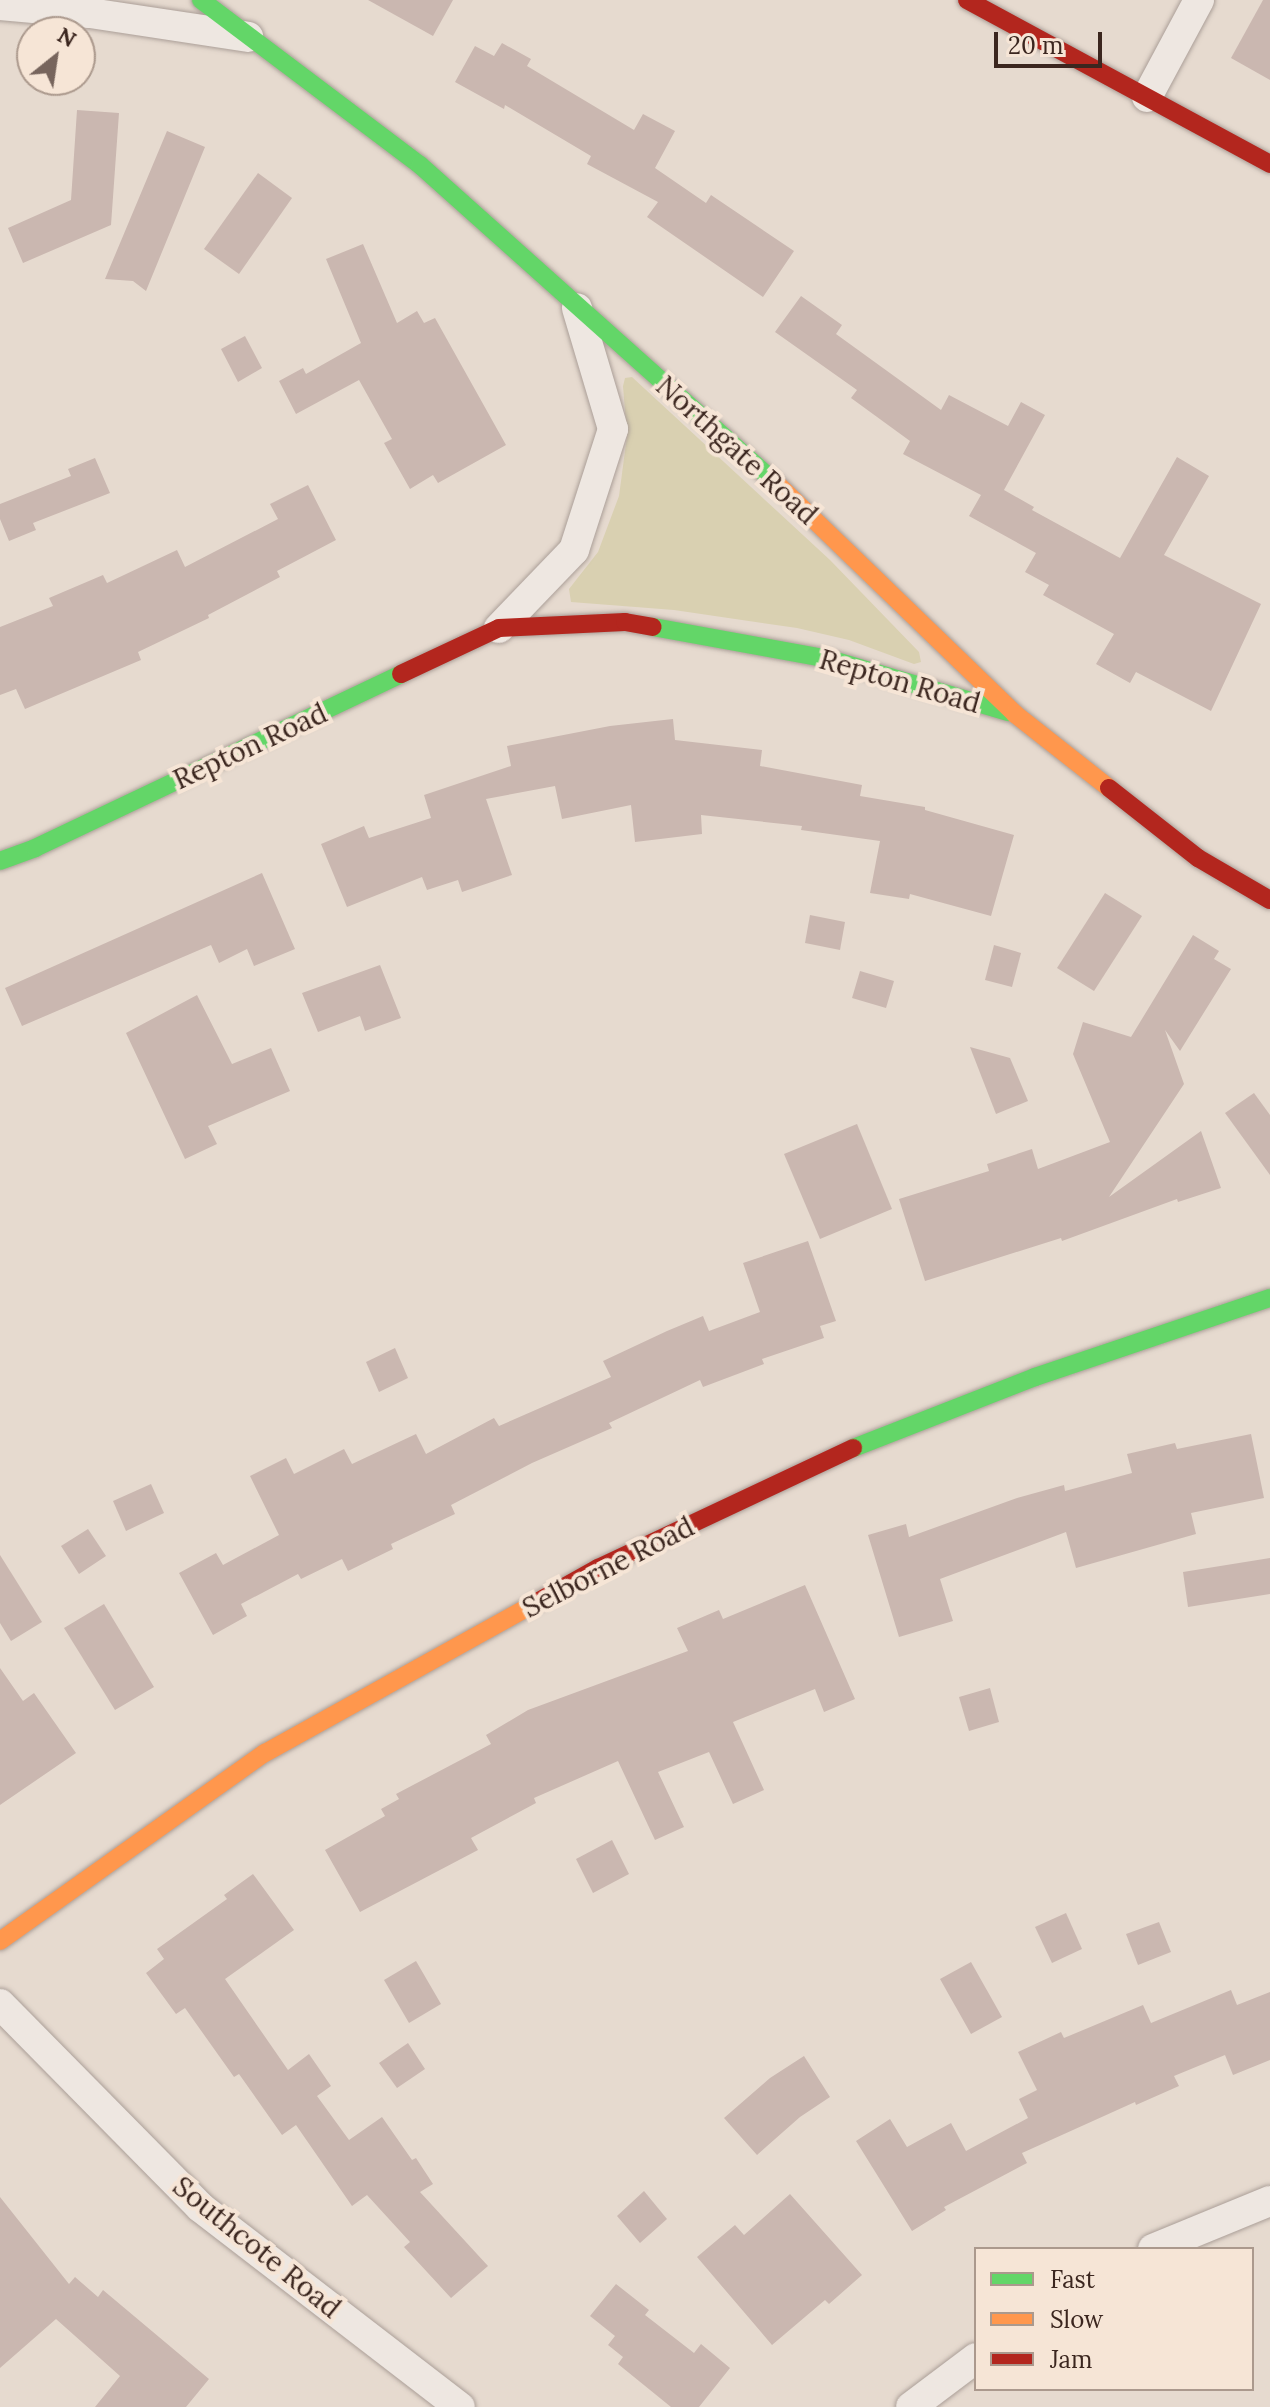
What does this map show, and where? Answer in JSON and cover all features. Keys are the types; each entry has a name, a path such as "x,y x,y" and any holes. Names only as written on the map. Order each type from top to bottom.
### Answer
{"street":[{"name":"Northgate Road","path":"201,0 420,165 794,499 1015,714 1198,858 1270,900"},
{"path":"967,0 1270,164"},
{"path":"1147,97 1199,0"},
{"path":"0,5 90,13 253,38"},
{"name":"Repton Road","path":"0,861 35,848 499,628 574,550 613,429 577,308"},
{"name":"Repton Road","path":"499,628 625,622 829,659 1015,714"},
{"name":"Selborne Road","path":"0,1941 265,1753 598,1568 831,1457 1035,1377 1270,1298"},
{"name":"Southcote Road","path":"0,2004 200,2207 460,2407"},
{"path":"1158,2247 1270,2201"},
{"path":"911,2407 937,2395 974,2360"}],"shaded area":[{"path":"632,377 830,560 919,652 921,662 914,664 849,640 797,628 674,610 571,602 569,589 598,552 619,496 627,436 623,386 625,378"}],"building":[{"path":"368,0 453,0 433,36"},
{"path":"1263,0 1270,0 1270,80 1231,58"},
{"path":"502,43 531,59 527,66 634,130 643,114 675,131 655,168 706,203 711,195 794,251 763,297 647,217 658,202 587,164 591,156 505,105 504,109 455,82 475,46 494,56"},
{"path":"77,110 119,113 111,225 23,263 8,228 71,200"},
{"path":"167,131 205,147 146,291 133,281 105,279"},
{"path":"258,173 292,198 239,274 204,249"},
{"path":"363,244 397,323 417,311 424,323 435,318 506,445 438,483 433,475 410,489 384,443 392,439 359,380 296,414 279,381 303,368 306,374 361,343 326,259"},
{"path":"801,296 842,325 836,334 941,410 949,395 1008,426 1021,402 1045,415 1004,490 1034,507 1032,510 1120,558 1177,457 1209,476 1164,555 1261,604 1211,711 1136,672 1130,683 1096,664 1114,634 1043,595 1049,585 1025,572 1036,553 969,516 981,495 903,454 910,441 851,398 857,390 775,332"},
{"path":"245,336 262,368 238,382 221,349"},
{"path":"95,458 110,493 33,523 36,530 9,541 0,519 0,504 71,476 68,469"},
{"path":"308,485 336,540 277,571 280,577 208,615 209,618 138,652 141,660 25,709 16,689 0,695 0,627 53,606 49,598 103,575 107,583 177,550 185,567 278,519 270,504"},
{"path":"673,719 675,740 762,750 760,766 862,785 860,796 925,807 925,810 1014,835 991,916 910,894 909,899 870,893 880,841 801,830 802,826 701,815 702,834 635,842 631,805 562,819 555,786 486,799 512,875 462,892 458,880 427,890 422,877 347,907 321,844 364,826 369,838 431,818 424,795 511,766 507,746 610,726"},
{"path":"262,873 295,949 254,966 247,949 219,963 211,945 22,1026 5,988"},
{"path":"1105,893 1142,916 1094,991 1057,968"},
{"path":"810,915 845,922 840,950 805,943"},
{"path":"1193,935 1219,951 1214,959 1231,969 1180,1051 1165,1030 1184,1084 1109,1197 1201,1131 1221,1188 1178,1202 1177,1199 1062,1241 1061,1238 925,1281 899,1199 989,1171 987,1164 1032,1149 1038,1169 1110,1142 1073,1054 1083,1022 1131,1037"},
{"path":"994,945 1021,953 1012,987 985,980"},
{"path":"380,965 401,1018 365,1031 360,1016 318,1032 302,993"},
{"path":"860,971 894,981 886,1008 852,998"},
{"path":"197,995 232,1064 271,1048 290,1091 208,1126 217,1144 185,1159 126,1033"},
{"path":"970,1047 1010,1058 1028,1101 996,1114"},
{"path":"1254,1093 1270,1115 1270,1175 1225,1113"},
{"path":"857,1124 892,1209 820,1239 784,1154"},
{"path":"808,1241 836,1321 820,1326 824,1338 762,1359 764,1364 703,1387 700,1380 609,1423 612,1428 532,1463 451,1505 455,1514 391,1544 393,1549 348,1571 342,1559 301,1579 298,1574 241,1604 247,1616 213,1635 179,1573 216,1553 223,1565 279,1535 250,1476 286,1458 294,1474 344,1449 352,1464 416,1434 426,1454 494,1418 499,1426 611,1377 603,1361 667,1331 703,1316 709,1331 760,1312 743,1263"},
{"path":"395,1348 408,1378 379,1392 366,1362"},
{"path":"1251,1434 1264,1498 1191,1513 1196,1534 1076,1568 1066,1532 940,1579 953,1621 899,1637 868,1535 906,1524 909,1537 1017,1498 1064,1485 1065,1491 1132,1473 1127,1454 1175,1443 1177,1449"},
{"path":"151,1484 164,1513 126,1531 113,1501"},
{"path":"88,1529 106,1556 79,1574 61,1546"},
{"path":"0,1555 42,1622 11,1641 0,1623"},
{"path":"1270,1558 1270,1594 1188,1607 1183,1572"},
{"path":"805,1585 855,1699 824,1712 815,1689 733,1722 764,1790 733,1804 709,1752 658,1772 684,1827 655,1840 618,1761 534,1798 536,1803 471,1838 478,1850 360,1912 325,1850 385,1816 381,1809 399,1799 396,1794 491,1744 486,1735 528,1710 688,1651 677,1628 719,1610 723,1619"},
{"path":"104,1604 154,1687 115,1710 64,1628"},
{"path":"0,1668 23,1701 34,1693 76,1753 0,1805"},
{"path":"990,1688 999,1722 969,1731 959,1697"},
{"path":"612,1840 629,1874 593,1893 576,1859"},
{"path":"253,1874 294,1930 225,1979 288,2070 309,2054 331,2086 317,2096 349,2140 382,2117 412,2160 416,2158 433,2184 420,2192 488,2266 451,2298 404,2247 410,2242 367,2195 352,2206 296,2125 282,2135 239,2074 234,2077 185,2008 176,2014 146,1973 164,1959 157,1949 227,1899 224,1895"},
{"path":"1066,1913 1082,1949 1052,1963 1035,1927"},
{"path":"1159,1922 1171,1952 1138,1965 1126,1934"},
{"path":"416,1961 441,2004 409,2023 384,1980"},
{"path":"971,1962 1002,2017 971,2034 940,1979"},
{"path":"1231,1990 1237,2005 1270,1992 1270,2060 1233,2075 1225,2055 1174,2076 1179,2086 1136,2105 1135,2102 1022,2153 1027,2163 944,2207 946,2210 912,2231 856,2141 890,2119 907,2147 951,2123 966,2151 1028,2118 1019,2099 1037,2090 1018,2052 1061,2032 1064,2038 1143,2005 1151,2023"},
{"path":"408,2043 425,2069 397,2088 379,2063"},
{"path":"804,2056 830,2097 800,2117 757,2155 724,2118 770,2078"},
{"path":"644,2191 667,2219 640,2243 617,2216"},
{"path":"790,2194 862,2275 829,2304 825,2300 772,2345 697,2257 735,2225 744,2235"},
{"path":"0,2197 69,2284 75,2277 98,2297 103,2290 209,2379 186,2407 95,2407 120,2376 56,2319 0,2368"},
{"path":"616,2284 649,2310 645,2315 694,2353 701,2344 730,2368 699,2407 671,2407 618,2364 623,2357 608,2345 615,2336 590,2316"}],"traffic: fast":[{"path":"201,0 420,165 775,482"},
{"path":"653,627 829,659 1008,712"},
{"path":"0,861 35,848 401,674"},
{"path":"853,1448 1035,1377 1270,1298"}],"traffic: slow":[{"path":"775,482 1015,714 1109,788"},
{"path":"0,1941 265,1753 539,1601"}],"traffic: jam":[{"path":"967,0 1270,164"},
{"path":"401,674 499,628 625,622 653,627"},
{"path":"1109,788 1198,858 1270,900"},
{"path":"539,1601 598,1568 853,1448"}]}
